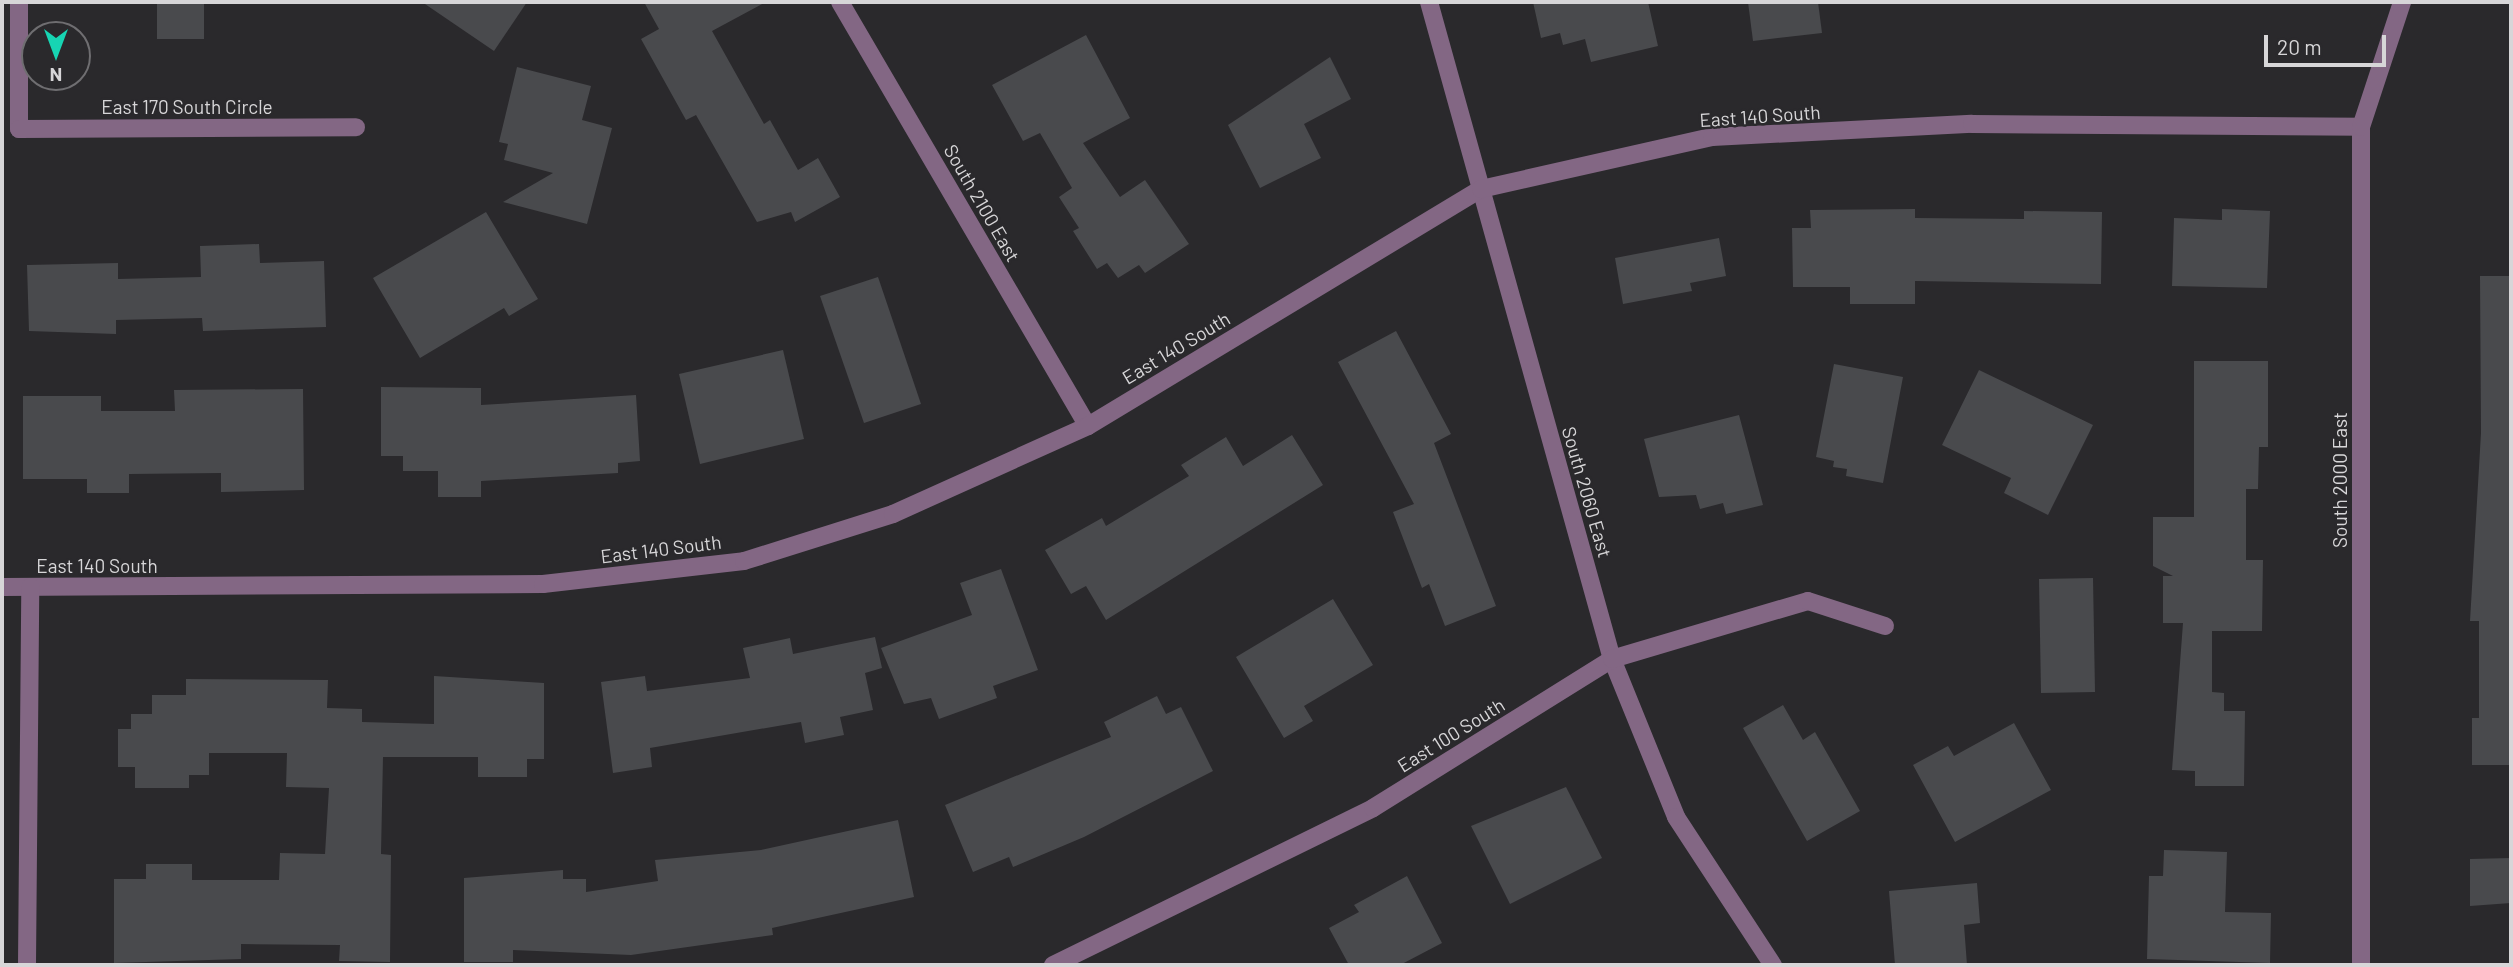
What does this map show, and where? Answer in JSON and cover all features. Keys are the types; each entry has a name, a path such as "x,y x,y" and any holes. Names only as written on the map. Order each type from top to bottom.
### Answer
{"street":[{"name":"East 170 South Circle","path":"19,2 19,128 356,127"},
{"name":"South 2100 East","path":"840,2 1088,426"},
{"name":"South 2060 East","path":"1429,2 1612,659 1676,817 1773,965"},
{"name":"South 2000 East","path":"2361,965 2361,127 2402,2"},
{"name":"East 140 South","path":"2,587 543,584 744,561 893,514 1088,426 1481,189 1712,137 1972,124 2361,127"},
{"path":"27,965 30,587"},
{"name":"East 100 South","path":"1053,965 1373,808 1612,659 1808,601 1885,626"}],"building":[{"path":"157,2 204,2 204,39 157,39"},
{"path":"422,2 527,2 494,51"},
{"path":"644,2 766,2 712,31 764,124 770,120 798,170 818,158 840,197 795,222 791,212 757,222 696,115 686,120 641,39 659,29"},
{"path":"1533,2 1648,2 1658,46 1591,62 1585,39 1563,45 1560,33 1541,38"},
{"path":"1748,2 1818,2 1822,33 1753,41"},
{"path":"1086,35 1130,118 1083,143 1120,197 1145,180 1189,244 1145,273 1139,265 1118,278 1107,263 1097,269 1073,231 1079,228 1059,197 1072,188 1040,133 1023,141 992,85"},
{"path":"1330,57 1351,99 1304,124 1321,158 1260,188 1228,125"},
{"path":"517,67 591,86 582,120 612,128 587,224 503,202 553,173 504,160 508,144 499,142"},
{"path":"1915,209 1915,218 2024,219 2024,211 2102,212 2101,284 1915,281 1915,304 1850,304 1850,287 1793,287 1792,228 1811,228 1810,210"},
{"path":"2222,209 2270,211 2267,288 2172,286 2174,218 2222,220"},
{"path":"486,212 538,299 509,316 504,308 420,358 373,278"},
{"path":"1719,238 1726,276 1690,283 1692,291 1623,304 1615,258"},
{"path":"259,244 260,263 324,261 326,327 203,331 202,318 116,320 116,334 29,331 27,265 118,263 118,279 201,277 200,246"},
{"path":"2480,276 2511,276 2511,765 2472,765 2472,718 2479,718 2479,621 2470,621 2481,433"},
{"path":"878,277 921,404 864,423 820,296"},
{"path":"1396,331 1451,434 1434,443 1496,606 1445,626 1429,584 1422,588 1393,512 1414,504 1338,362"},
{"path":"783,350 804,439 700,464 679,374"},
{"path":"2194,361 2268,361 2268,447 2259,447 2258,489 2246,489 2246,560 2263,560 2262,631 2212,631 2212,692 2224,693 2224,711 2245,711 2244,786 2195,786 2195,771 2172,770 2183,623 2163,623 2163,576 2173,576 2153,566 2153,517 2194,517"},
{"path":"1834,364 1903,377 1883,483 1846,476 1847,469 1833,467 1834,461 1816,457"},
{"path":"1979,370 2093,425 2048,515 2004,493 2011,478 1942,445"},
{"path":"381,387 481,388 481,405 636,395 640,461 618,463 618,473 481,481 481,497 438,497 438,471 403,471 403,456 381,456"},
{"path":"303,389 304,490 221,492 221,473 129,474 129,493 87,493 87,479 23,479 23,396 101,396 101,411 175,411 174,390"},
{"path":"1739,415 1763,505 1726,514 1723,503 1700,509 1696,495 1659,497 1644,439"},
{"path":"1292,435 1323,485 1106,620 1086,586 1071,594 1045,550 1102,518 1106,526 1189,476 1181,465 1226,437 1243,466"},
{"path":"1001,569 1038,670 993,686 997,698 939,719 931,698 904,704 881,648 972,615 960,583"},
{"path":"2093,578 2095,692 2041,693 2039,579"},
{"path":"1333,599 1373,665 1304,706 1313,721 1284,738 1236,657"},
{"path":"875,637 882,668 865,673 873,710 840,717 844,735 805,743 801,722 650,748 652,767 613,773 601,682 645,676 647,691 750,678 743,648 790,638 793,654"},
{"path":"434,676 544,683 544,759 527,759 527,777 478,777 478,757 383,757 381,854 391,855 390,962 339,961 340,945 241,944 241,959 114,963 114,879 146,879 146,864 192,864 192,880 279,880 280,853 325,854 329,788 286,787 287,753 209,753 209,775 189,775 189,788 135,788 135,767 118,767 118,729 131,729 131,714 152,714 152,695 186,695 186,679 328,680 327,708 362,709 362,722 434,724"},
{"path":"1157,696 1166,714 1181,707 1213,771 1084,837 1013,867 1009,857 973,872 945,805 1111,737 1104,722"},
{"path":"1783,705 1803,740 1815,732 1860,811 1807,841 1743,728"},
{"path":"2014,723 2051,790 1955,842 1913,765 1948,746 1954,756"},
{"path":"1566,787 1602,858 1510,904 1471,826"},
{"path":"898,820 914,897 772,928 773,935 631,955 513,950 513,962 464,962 464,878 563,870 563,879 586,879 586,892 658,881 655,860 761,850"},
{"path":"2164,850 2227,852 2225,912 2271,913 2270,963 2147,959 2149,876 2163,876"},
{"path":"2511,858 2511,903 2470,906 2470,859"},
{"path":"1407,876 1442,943 1400,965 1349,965 1329,928 1359,912 1354,905"},
{"path":"1977,883 1980,923 1964,925 1967,965 1895,965 1889,891"}]}
